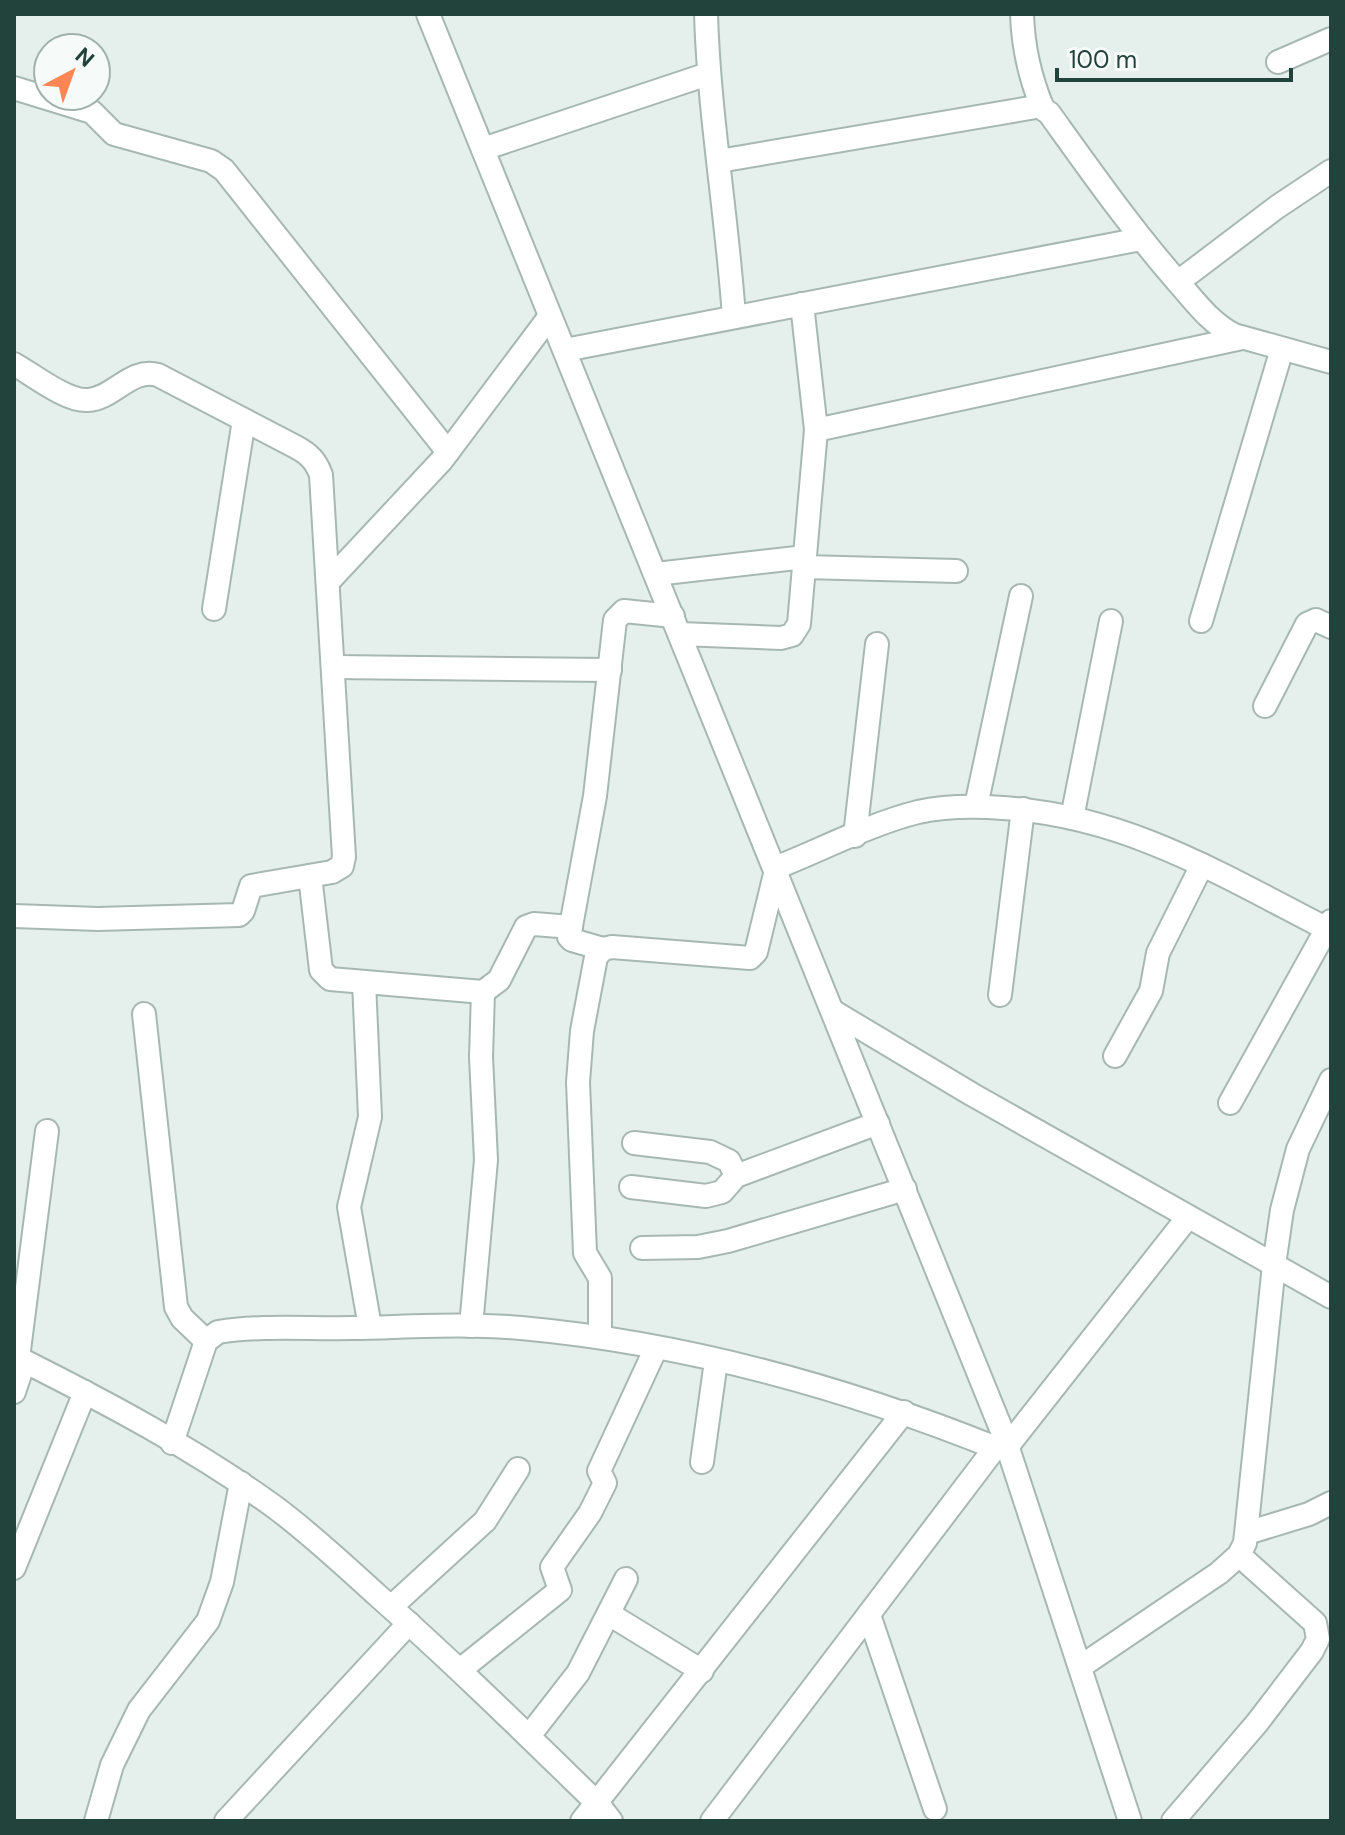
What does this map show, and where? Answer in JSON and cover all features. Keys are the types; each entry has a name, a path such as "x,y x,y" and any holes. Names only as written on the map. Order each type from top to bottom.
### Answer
{"street":[{"path":"428,14 905,1189 1002,1444 1130,1821"},
{"path":"706,14 708,74 730,253 734,317"},
{"path":"1022,14 1023,45 1042,106 1141,239 1178,282 1223,329 1242,338 1331,362"},
{"path":"1278,62 1331,39"},
{"path":"483,149 708,74"},
{"path":"14,88 92,112 114,134 211,161 224,170 448,452"},
{"path":"719,161 1042,106"},
{"path":"1178,282 1277,207 1331,171"},
{"path":"565,350 1141,239"},
{"path":"776,869 756,952 750,958 612,947 603,949 570,939 594,806 615,620 620,613 677,625 781,638 792,635 799,624 816,430 802,304"},
{"path":"328,582 448,452 550,316"},
{"path":"816,430 1242,338"},
{"path":"1201,621 1282,349"},
{"path":"14,364 69,396 87,400 98,398 140,375 151,373 304,451 318,466 344,857 338,870 251,886 239,915 98,919 14,916"},
{"path":"214,609 244,420"},
{"path":"656,574 804,562 956,571"},
{"path":"976,806 1021,596"},
{"path":"1265,706 1307,624 1316,620 1331,627"},
{"path":"1072,818 1111,621"},
{"path":"855,836 877,644"},
{"path":"333,667 610,670"},
{"path":"776,869 918,812 976,806 1023,809 1121,830 1329,925 1230,1103"},
{"path":"1000,995 1023,809"},
{"path":"1115,1056 1151,991 1158,953 1202,865"},
{"path":"310,876 322,973 330,979 483,992 499,980 526,927 534,924 571,927"},
{"path":"600,1337 600,1278 585,1253 578,1082 582,1031 593,972 596,957 603,949"},
{"path":"364,982 370,1117 349,1207 370,1327"},
{"path":"471,1326 486,1160 481,1057 483,992"},
{"path":"834,1012 1331,1297"},
{"path":"144,1014 176,1307 182,1318 206,1341"},
{"path":"1080,1667 1219,1573 1239,1555 1247,1533 1274,1265 1288,1180 1309,1124 1331,1080"},
{"path":"631,1187 706,1196 722,1192 736,1176 878,1123"},
{"path":"14,1392 47,1131"},
{"path":"634,1143 710,1152 729,1161 736,1176"},
{"path":"642,1248 698,1247 728,1241 905,1189"},
{"path":"712,1821 1002,1444 1188,1217"},
{"path":"172,1443 206,1341 211,1335 228,1330 471,1326 600,1337 716,1361 823,1386 1002,1444"},
{"path":"460,1670 560,1590 552,1567 590,1513 605,1483 599,1471 656,1348"},
{"path":"19,1359 85,1392 241,1483 315,1539 460,1670 604,1812"},
{"path":"702,1462 716,1361"},
{"path":"14,1568 85,1392"},
{"path":"582,1821 604,1812 702,1671 904,1412"},
{"path":"391,1607 478,1528 518,1469"},
{"path":"96,1821 112,1765 139,1710 208,1621 222,1582 241,1483"},
{"path":"1247,1533 1309,1514 1331,1503"},
{"path":"1173,1821 1257,1723 1318,1639 1315,1623 1239,1555"},
{"path":"529,1736 568,1689 626,1579"},
{"path":"609,1614 702,1671"},
{"path":"869,1615 935,1809"},
{"path":"232,1819 409,1623"}]}
